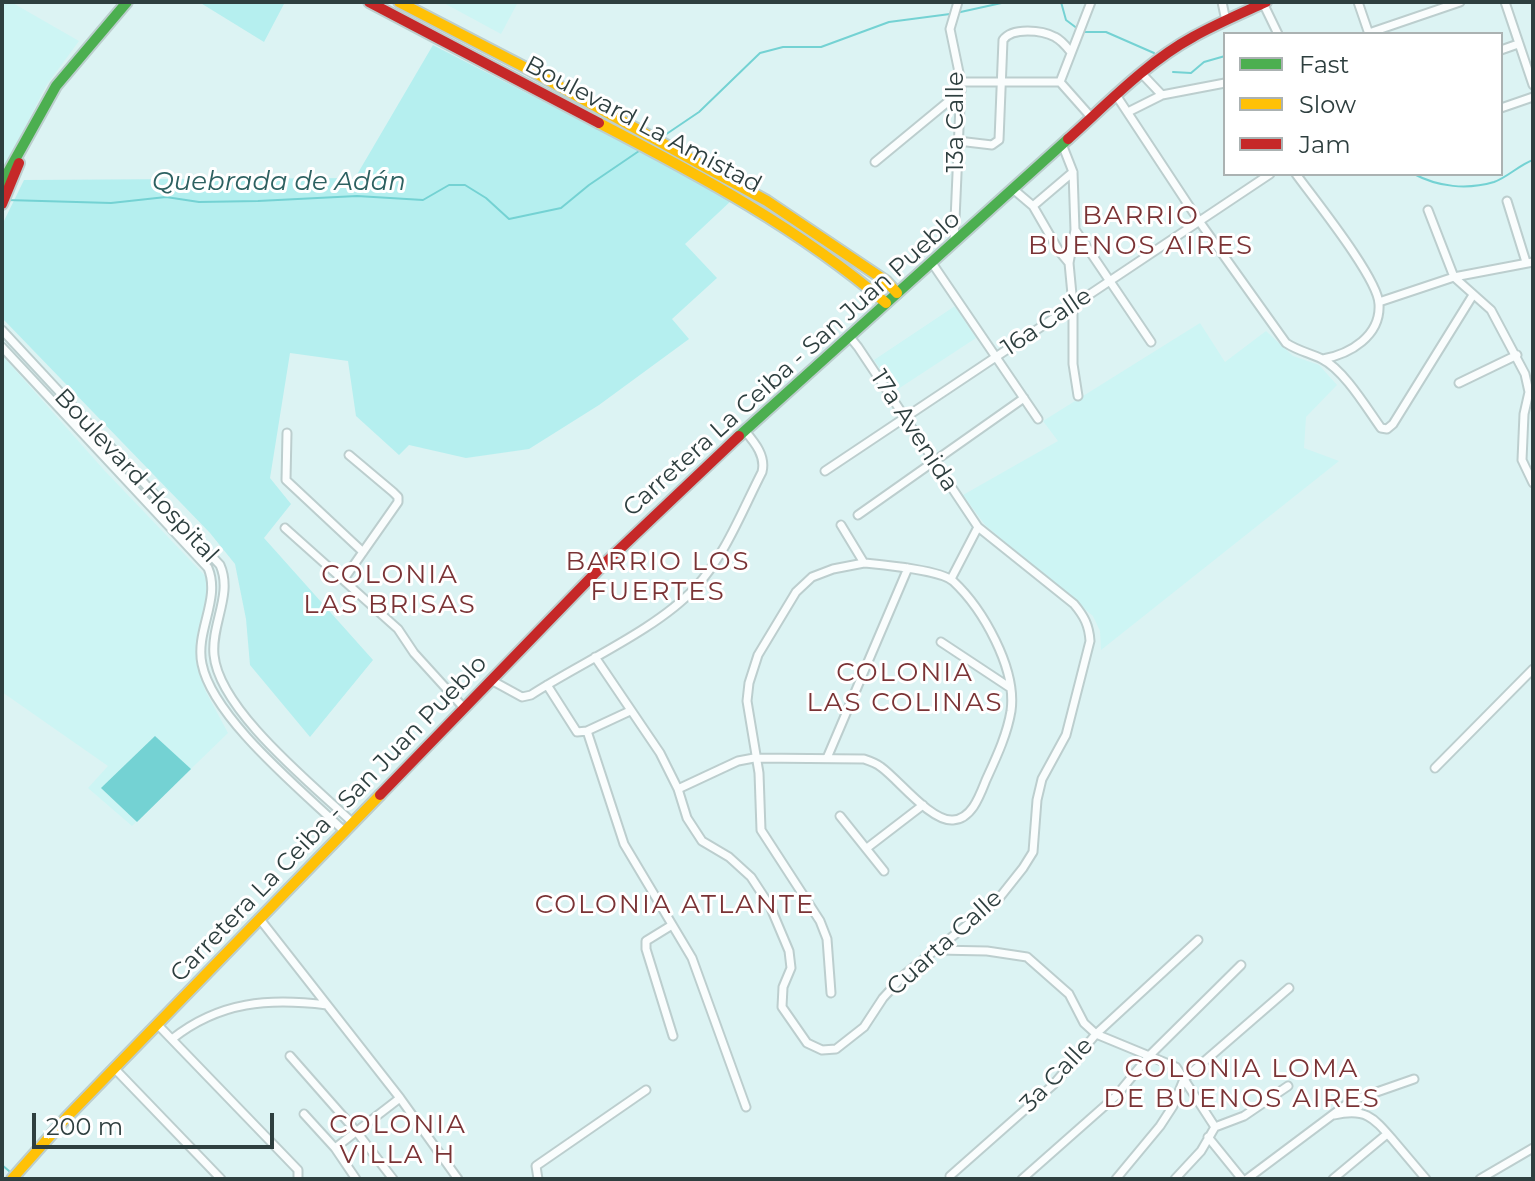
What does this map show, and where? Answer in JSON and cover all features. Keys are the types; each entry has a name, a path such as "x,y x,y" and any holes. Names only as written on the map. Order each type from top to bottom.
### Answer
{"main road":[{"path":"3,182 56,86 127,2"},
{"name":"Boulevard La Amistad","path":"369,2 760,211 840,266 886,303"},
{"name":"Boulevard La Amistad","path":"399,2 767,201 886,281 897,293"},
{"name":"Carretera La Ceiba - San Juan Pueblo","path":"12,1179 67,1117 603,565 745,431 1116,95 1192,37 1264,3"},
{"path":"2,204 15,177 22,150"}],"street":[{"name":"13a Calle","path":"954,243 961,82 950,29 958,2"},
{"path":"1060,82 1091,2"},
{"path":"1222,2 1226,21"},
{"path":"1358,2 1368,32"},
{"path":"1375,32 1460,2"},
{"path":"1505,2 1533,85"},
{"path":"1264,3 1277,32"},
{"path":"958,141 992,145 999,140 1003,40 1006,35 1040,32 1054,36 1070,51"},
{"path":"1503,49 1518,44"},
{"path":"1142,74 1162,95"},
{"path":"961,82 1060,82 1091,117"},
{"path":"1128,112 1162,95 1223,83"},
{"path":"875,162 961,91"},
{"path":"1116,95 1199,221 1286,343 1300,353 1323,359 1358,347 1376,318 1379,302 1357,261 1297,176"},
{"path":"1503,107 1533,97"},
{"path":"1062,144 1073,172 1075,230 1069,263 1073,364 1078,396"},
{"path":"1033,206 1073,172"},
{"name":"16a Calle","path":"825,471 1267,176"},
{"path":"1013,189 1033,206 1069,263"},
{"path":"1379,302 1454,277 1530,262 1507,201"},
{"path":"1428,210 1454,277 1491,310 1525,374 1529,392 1521,441 1522,460 1533,483"},
{"path":"1075,230 1151,342"},
{"path":"932,263 1038,419"},
{"path":"1323,359 1346,381 1381,428 1387,429 1473,295"},
{"name":"Boulevard Hospital","path":"2,330 220,565 226,587 213,644 215,662 226,691 242,716 349,828"},
{"name":"17a Avenida","path":"849,336 978,527 1074,604 1086,618 1089,629"},
{"name":"Boulevard Hospital","path":"2,347 208,568 213,590 200,647 202,665 213,694 234,725 349,828"},
{"path":"1459,383 1517,355"},
{"path":"858,515 1024,398"},
{"path":"491,680 522,697 531,695 680,603 709,571 727,541 764,463 758,448 745,431"},
{"path":"287,433 286,480 363,552"},
{"path":"344,579 394,509 398,497 349,455"},
{"path":"841,525 864,563"},
{"path":"951,579 978,527"},
{"path":"285,528 398,629 414,653 464,708"},
{"path":"595,657 645,729 678,789 738,761 754,758 864,759 880,766 923,805 943,818 957,819 969,811 979,797 1002,743 1011,709 1006,662 996,638 951,579 908,568 864,563 812,577 796,592 758,655 747,701 754,758 759,773 761,830 820,921 827,939 831,993"},
{"path":"827,758 908,568"},
{"name":"Cuarta Calle","path":"678,789 687,818 702,841 729,857 751,877 770,906 789,951 791,968 783,987 782,1007 807,1043 822,1050 836,1049 864,1027 883,998 905,974 996,902 1033,852 1042,779 1066,735 1090,641 1089,629"},
{"path":"941,642 1009,687"},
{"path":"1435,768 1533,669"},
{"path":"547,685 574,730 580,733 630,711"},
{"path":"587,731 624,844 692,958 746,1107"},
{"path":"867,848 923,805"},
{"path":"840,816 884,871"},
{"path":"259,918 400,1098 458,1179"},
{"path":"672,925 646,941 646,949 673,1036"},
{"name":"3a Calle","path":"950,1176 1053,1085 1096,1034 1198,940"},
{"path":"937,950 987,951 1027,957 1069,994 1084,1023 1096,1034 1176,1067 1215,1127"},
{"path":"1022,1179 1116,1096 1149,1056 1241,965"},
{"path":"1116,1179 1160,1126 1173,1106 1184,1079 1289,988"},
{"path":"172,1039 192,1023 262,1001 327,1005"},
{"path":"158,1025 298,1170 298,1179"},
{"path":"290,1056 356,1131 393,1179"},
{"path":"115,1069 221,1179"},
{"path":"1208,1137 1245,1179 1351,1101 1414,1079"},
{"path":"1175,1179 1201,1151 1215,1127 1244,1116 1288,1086"},
{"path":"538,1179 536,1166 646,1090"},
{"path":"335,1148 400,1098"},
{"path":"1332,1115 1350,1111 1379,1122 1424,1177 1414,1179"},
{"path":"304,1114 335,1148 356,1179"},
{"path":"1333,1179 1387,1134"},
{"path":"1480,1179 1533,1148"}],"shaded area":[{"path":"2,2 11,2 79,41 46,86 2,173"},
{"path":"199,2 285,2 264,42"},
{"path":"442,2 518,2 501,34"},
{"path":"433,45 733,199 685,244 717,278 672,319 689,339 599,405 529,449 466,458 409,445 399,455 356,416 348,361 290,353 270,478 291,504 264,538 373,660 310,737 250,665 246,619 235,564 210,533 2,318 2,225 24,180 355,178"},
{"path":"955,306 976,338 895,391 874,360"},
{"path":"1200,323 1225,362 1266,331 1293,356 1319,365 1337,385 1306,417 1304,448 1339,461 1101,650 1100,631 1093,616 985,525 963,495 1058,441 1043,421"},
{"path":"2,355 104,470 210,581 198,640 198,665 205,690 228,733 132,826 88,788 108,766 2,692"},
{"path":"155,736 191,769 137,822 101,788"}],"waterway":[{"name":"Quebrada de Adán","path":"956,13 1006,2"},
{"name":"Quebrada de Adán","path":"1061,2 1066,20 1078,29"},
{"name":"Quebrada de Adán","path":"662,137 699,112 760,53 783,47 821,47 889,22 950,14"},
{"name":"Quebrada de Adán","path":"1084,32 1106,32 1154,53"},
{"name":"Quebrada de Adán","path":"1173,72 1191,73 1204,62 1223,57"},
{"name":"Quebrada de Adán","path":"7,200 111,203 166,197 199,202 357,196 423,200 449,185 465,185 486,198 509,219 561,208 639,151"},
{"name":"Quebrada de Adán","path":"1418,176 1443,184 1473,186 1499,180 1533,160"},
{"path":"2,1165 9,1171"}],"traffic: fast":[{"path":"2,183 56,86 127,2"},
{"path":"739,436 1068,139"}],"traffic: slow":[{"path":"399,2 530,70 767,201 886,281 897,293"},
{"path":"599,123 711,183 784,227 886,303"},
{"path":"12,1179 67,1117 380,795"}],"traffic: jam":[{"path":"369,2 599,123"},
{"path":"1068,139 1128,84 1176,47 1266,2"},
{"path":"2,204 19,163"},
{"path":"380,795 603,565 739,436"}],"district":[{"name":"BARRIO BUENOS AIRES","path":"1141,231"},
{"name":"BARRIO LOS FUERTES","path":"658,577"},
{"name":"COLONIA LAS BRISAS","path":"390,590"},
{"name":"COLONIA LAS COLINAS","path":"905,688"},
{"name":"COLONIA ATLANTE","path":"675,905"},
{"name":"COLONIA LOMA DE BUENOS AIRES","path":"1242,1084"},
{"name":"COLONIA VILLA H","path":"398,1140"}]}
